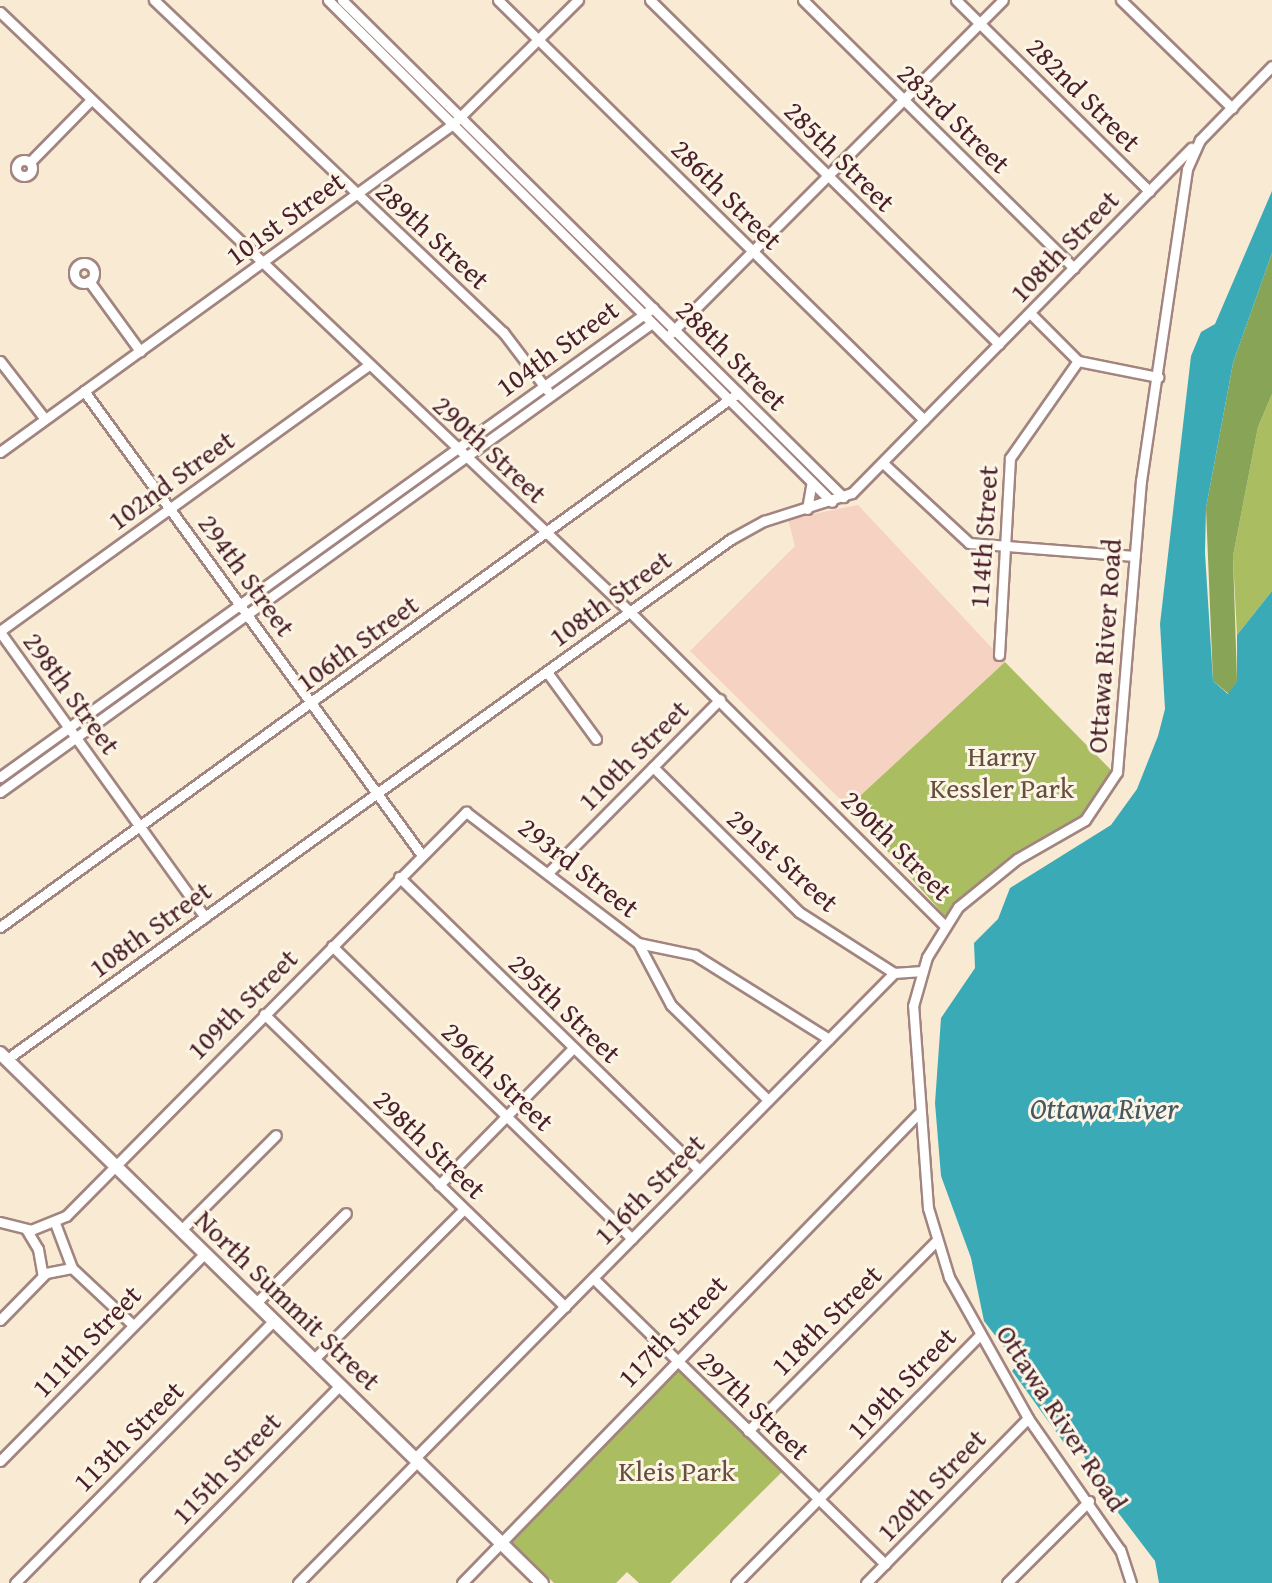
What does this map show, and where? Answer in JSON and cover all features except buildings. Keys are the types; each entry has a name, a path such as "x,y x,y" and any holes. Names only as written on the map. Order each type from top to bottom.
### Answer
{"main road":[{"name":"North Summit Street","path":"4,1056 542,1583"}],"street":[{"name":"289th Street","path":"154,0 503,332 551,396"},
{"name":"288th Street","path":"328,0 353,17 457,121 519,190 832,502"},
{"name":"288th Street","path":"342,0 353,17"},
{"name":"286th Street","path":"498,0 924,420"},
{"name":"101st Street","path":"0,452 457,121 579,0"},
{"name":"285th Street","path":"650,0 999,344"},
{"name":"283rd Street","path":"803,0 1074,268"},
{"name":"282nd Street","path":"957,0 1149,191"},
{"path":"666,337 754,253 1003,0"},
{"path":"1121,0 1232,107"},
{"name":"290th Street","path":"0,13 260,264 630,612 944,925"},
{"name":"Ottawa River Road","path":"1131,1583 1121,1550 1028,1418 980,1335 936,1241 918,1114 912,1023 922,971 944,925 978,888 1076,827 1108,792 1123,747 1134,556 1182,172 1200,140 1272,66"},
{"path":"30,162 90,101"},
{"name":"288th Street","path":"457,121 526,182 843,497"},
{"name":"108th Street","path":"4,1056 205,917 751,526 843,497 883,463 1149,191 1165,176 1182,172"},
{"path":"519,190 526,182"},
{"path":"582,253 589,245"},
{"path":"89,281 140,351"},
{"name":"104th Street","path":"0,777 653,308"},
{"path":"1030,313 1078,361 1158,377"},
{"name":"104th Street","path":"0,792 652,323"},
{"path":"0,360 45,419"},
{"name":"114th Street","path":"999,654 1014,446 1078,361"},
{"name":"102nd Street","path":"0,631 368,366"},
{"name":"294th Street","path":"84,391 172,508 246,615 421,855"},
{"name":"106th Street","path":"0,927 547,534 738,393"},
{"path":"883,463 955,535 1005,548 1134,556"},
{"path":"807,509 812,482"},
{"path":"352,524 359,534"},
{"name":"298th Street","path":"0,631 205,917"},
{"path":"156,665 163,675"},
{"path":"547,672 596,739"},
{"name":"110th Street","path":"549,872 720,699"},
{"name":"291st Street","path":"653,767 791,905 894,973"},
{"name":"293rd Street","path":"459,815 474,813 638,943 671,1005 768,1100"},
{"name":"109th Street","path":"55,1223 459,815"},
{"name":"295th Street","path":"399,877 699,1170"},
{"path":"638,943 669,944 695,955 829,1039"},
{"name":"296th Street","path":"332,946 632,1239"},
{"path":"894,973 922,971"},
{"name":"116th Street","path":"298,1583 593,1278 894,973"},
{"name":"298th Street","path":"264,1014 565,1307"},
{"path":"439,1185 573,1048"},
{"name":"117th Street","path":"463,1583 674,1360 918,1114"},
{"path":"181,1230 276,1135"},
{"path":"314,1359 464,1209"},
{"path":"256,1303 346,1213"},
{"path":"0,1222 26,1229 55,1223 72,1268 133,1325"},
{"path":"26,1229 38,1249 43,1276"},
{"name":"118th Street","path":"748,1431 936,1241"},
{"name":"111th Street","path":"0,1461 205,1253"},
{"path":"0,1320 43,1276 56,1269 72,1268"},
{"name":"297th Street","path":"593,1278 884,1564"},
{"name":"113th Street","path":"15,1583 274,1320"},
{"name":"119th Street","path":"736,1583 980,1335"},
{"name":"115th Street","path":"145,1583 340,1385"},
{"name":"120th Street","path":"866,1583 1028,1418"},
{"path":"1007,1583 1089,1501"}],"shaded area":[{"path":"858,505 1005,662 848,807 690,651 795,546 788,519"}],"green space":[{"path":"1272,253 1272,394 1258,427 1233,556 1237,681 1229,694 1213,681 1206,508 1233,363"},
{"path":"1272,394 1272,591 1237,635 1233,556 1258,427"},
{"name":"Harry Kessler Park","path":"1005,662 1112,771 1077,821 1000,865 945,916 848,807"},
{"name":"Kleis Park","path":"676,1366 782,1472 670,1583 639,1583 627,1572 616,1583 554,1583 511,1541"}],"water":[{"name":"Ottawa River","path":"1272,191 1272,253 1233,363 1206,508 1205,553 1213,681 1228,694 1237,681 1237,635 1272,591 1272,1583 1159,1583 1155,1561 1104,1494 1079,1447 1067,1447 1012,1371 1021,1361 1016,1347 1004,1347 984,1321 971,1258 941,1176 935,1103 941,1018 975,968 974,943 998,919 1010,888 1111,825 1137,789 1158,736 1165,709 1160,624 1191,356 1201,332 1215,324"}]}
